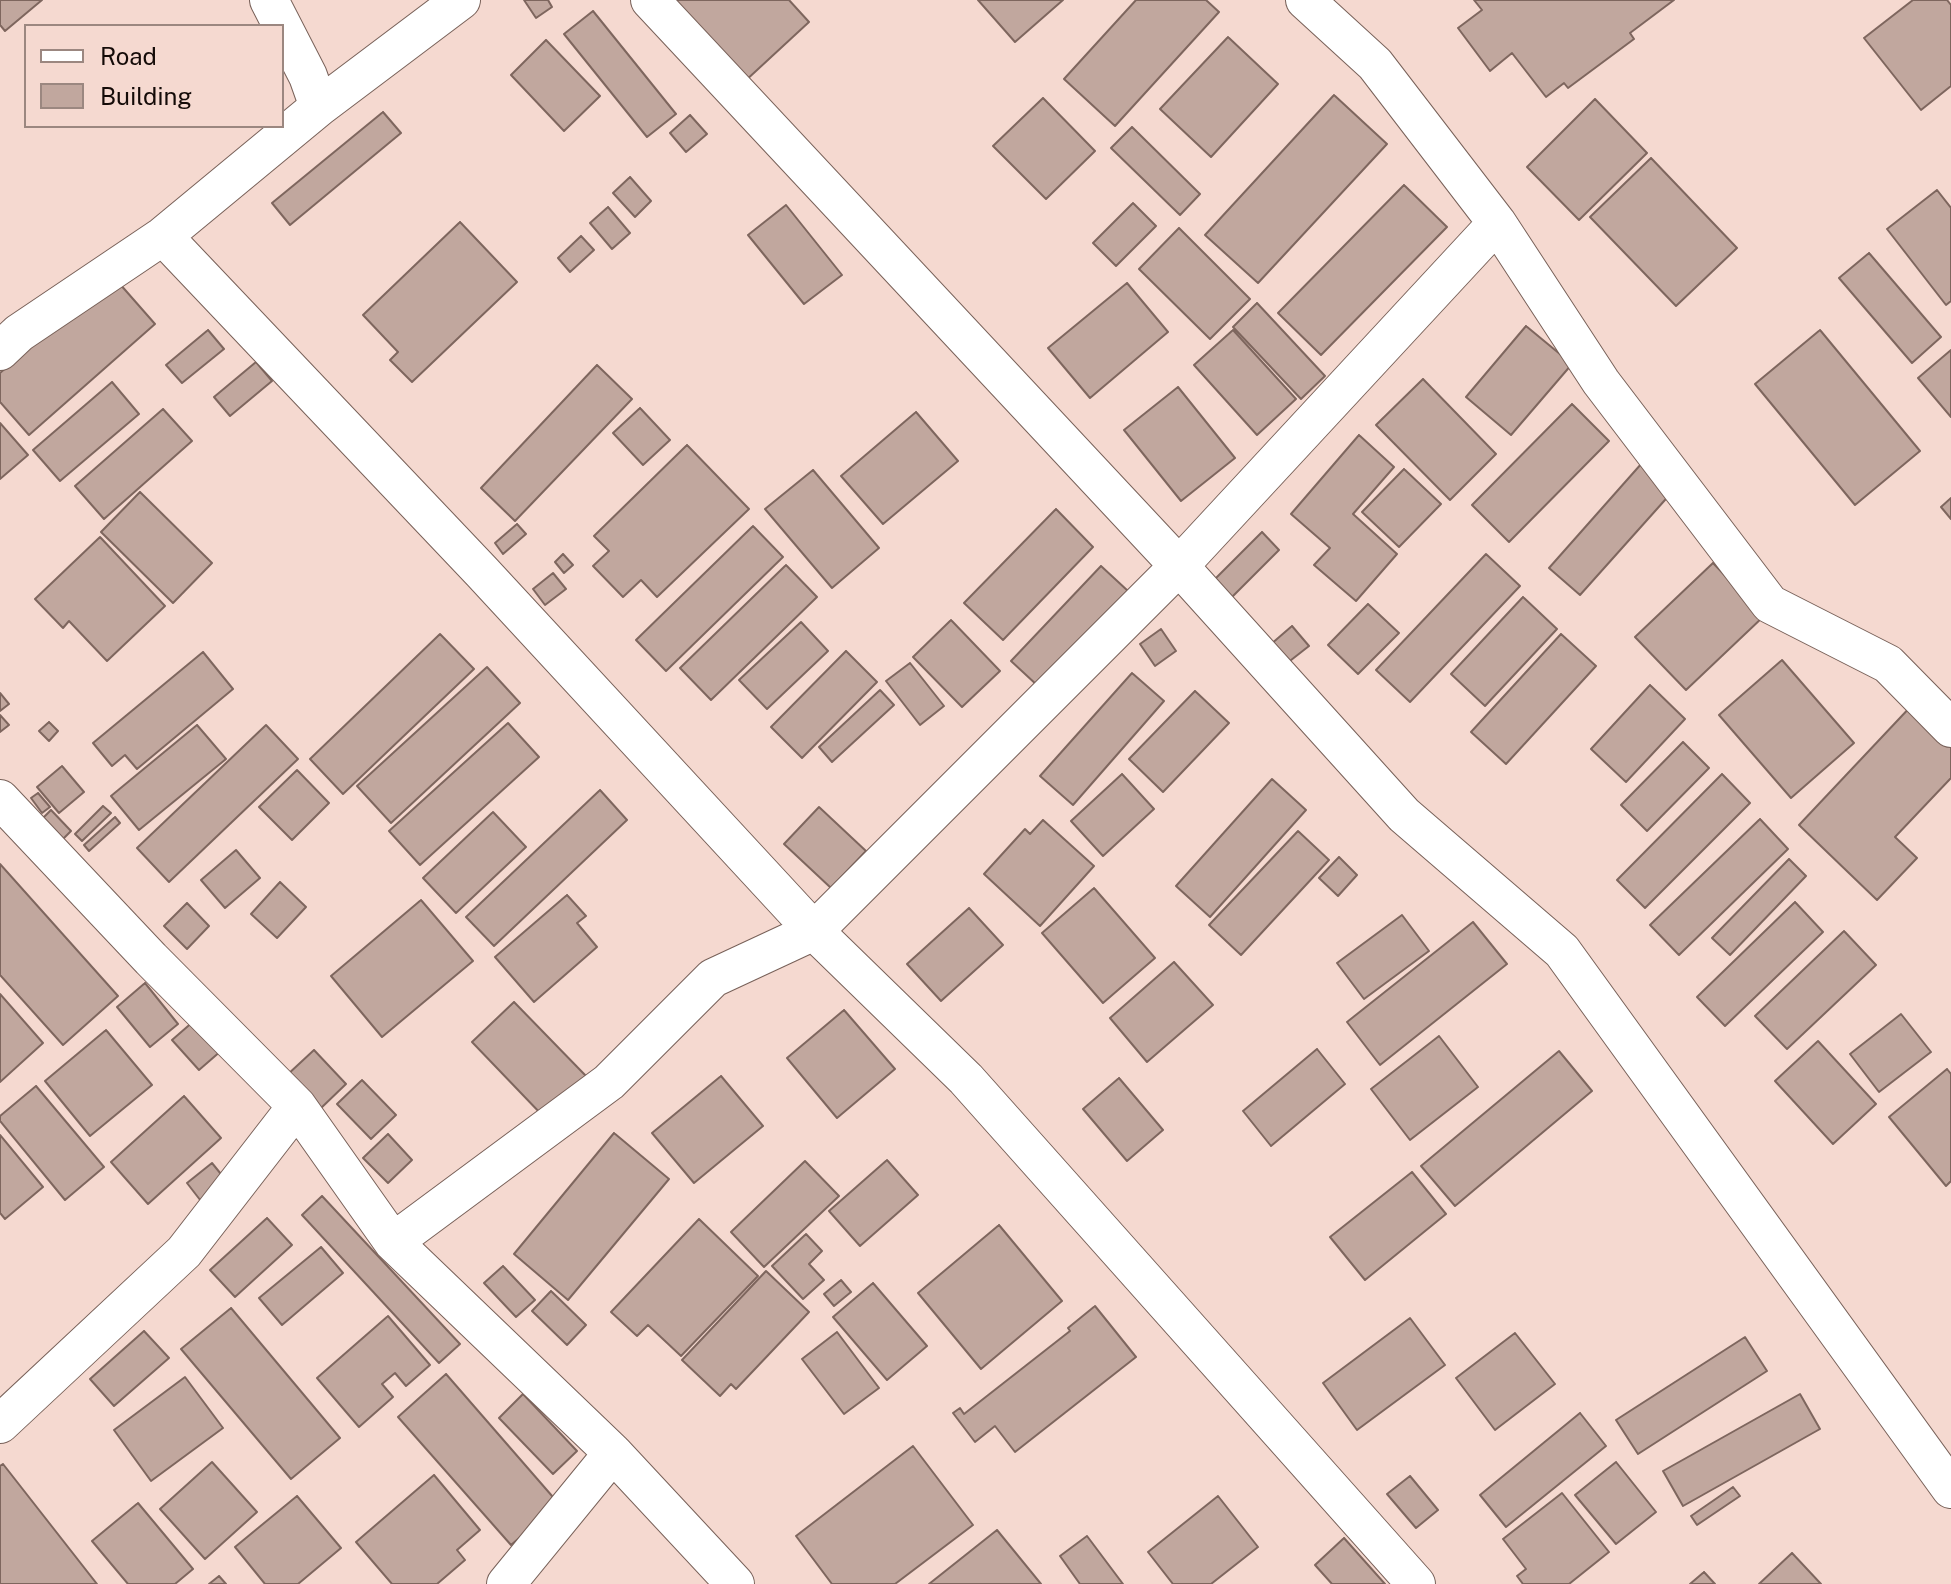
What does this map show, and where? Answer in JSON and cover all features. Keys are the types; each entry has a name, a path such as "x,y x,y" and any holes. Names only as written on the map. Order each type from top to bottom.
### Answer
{"street":[{"path":"269,0 281,24"},
{"path":"0,351 19,333 163,236 319,107 461,0"},
{"path":"650,0 1179,566 1404,815 1562,951 1951,1489"},
{"path":"1305,0 1375,64 1497,223 1601,382 1770,604 1888,664 1951,728"},
{"path":"284,29 308,76 319,107"},
{"path":"393,1242 609,1082 713,978 814,931 1179,566 1497,223"},
{"path":"163,236 482,572 814,931 966,1079 1416,1584"},
{"path":"0,799 151,959 297,1106 393,1242 613,1453 735,1584"},
{"path":"0,1424 184,1252 297,1106"},
{"path":"506,1584 613,1453"}],"building":[{"path":"0,0 42,0 5,31 0,25"},
{"path":"524,0 548,0 552,7 536,18"},
{"path":"667,0 789,0 809,22 743,83"},
{"path":"978,0 1063,0 1015,42"},
{"path":"1136,0 1206,0 1219,12 1115,126 1064,79"},
{"path":"1474,0 1674,0 1630,33 1634,39 1568,88 1564,83 1546,97 1512,53 1490,71 1458,28 1482,10"},
{"path":"1913,0 1947,0 1951,5 1951,86 1921,110 1864,38"},
{"path":"593,11 676,114 647,137 564,34"},
{"path":"1228,37 1278,84 1211,157 1160,109"},
{"path":"546,40 600,96 564,131 511,75"},
{"path":"1334,95 1387,144 1258,283 1205,235"},
{"path":"1043,98 1095,151 1046,199 993,146"},
{"path":"1595,99 1647,153 1579,220 1527,167"},
{"path":"383,112 401,133 290,225 272,203"},
{"path":"690,115 707,134 686,152 670,133"},
{"path":"1132,127 1200,194 1180,215 1111,148"},
{"path":"1651,158 1737,248 1676,306 1590,217"},
{"path":"630,177 651,201 635,217 613,193"},
{"path":"1404,185 1447,227 1321,355 1278,313"},
{"path":"1937,190 1951,208 1951,301 1946,305 1887,229"},
{"path":"1133,203 1156,226 1116,266 1093,243"},
{"path":"786,205 842,275 804,304 748,235"},
{"path":"608,207 630,233 612,249 590,223"},
{"path":"460,222 517,282 412,382 390,360 398,352 363,315"},
{"path":"1179,228 1250,299 1210,339 1139,269"},
{"path":"581,236 594,250 570,272 558,258"},
{"path":"1869,253 1941,337 1912,363 1839,278"},
{"path":"112,275 155,324 29,435 0,402 0,373"},
{"path":"1127,283 1168,332 1090,398 1048,348"},
{"path":"1257,303 1325,376 1301,399 1233,327"},
{"path":"1526,326 1572,364 1511,435 1466,397"},
{"path":"208,330 224,349 182,383 166,365"},
{"path":"1233,330 1296,399 1257,435 1194,365"},
{"path":"1820,330 1920,451 1855,505 1755,384"},
{"path":"1951,350 1951,417 1918,378"},
{"path":"256,362 272,381 230,416 214,397"},
{"path":"597,365 632,399 515,521 481,488"},
{"path":"1423,379 1496,454 1450,500 1376,425"},
{"path":"112,382 139,414 60,481 33,450"},
{"path":"1178,387 1235,458 1181,501 1124,430"},
{"path":"1572,404 1609,441 1509,542 1472,505"},
{"path":"640,408 670,440 643,465 613,433"},
{"path":"163,409 192,441 104,519 75,486"},
{"path":"916,412 958,461 883,524 841,476"},
{"path":"0,423 28,455 0,479"},
{"path":"1359,435 1394,467 1353,514 1397,554 1356,601 1314,565 1330,548 1291,514"},
{"path":"687,445 749,509 657,597 641,580 623,597 593,566 609,551 594,536"},
{"path":"1642,463 1673,491 1580,595 1549,568"},
{"path":"1404,469 1441,504 1399,547 1362,512"},
{"path":"813,470 879,548 832,588 765,509"},
{"path":"140,492 212,563 173,603 101,532"},
{"path":"1951,498 1951,519 1941,507"},
{"path":"1056,509 1093,547 1003,640 964,603"},
{"path":"517,524 526,534 503,554 495,543"},
{"path":"753,526 783,557 666,671 636,640"},
{"path":"1262,532 1279,550 1229,600 1212,582"},
{"path":"100,537 165,606 107,661 69,621 63,628 35,599"},
{"path":"563,554 573,565 564,573 555,562"},
{"path":"1486,554 1520,586 1410,702 1376,670"},
{"path":"1713,563 1764,616 1686,690 1635,637"},
{"path":"786,565 817,597 711,700 680,668"},
{"path":"1101,566 1128,591 1038,686 1011,661"},
{"path":"553,573 566,589 545,605 533,589"},
{"path":"1523,597 1557,629 1485,706 1451,674"},
{"path":"1368,604 1399,633 1358,674 1328,645"},
{"path":"951,620 1000,671 962,707 913,657"},
{"path":"801,622 828,651 767,709 739,680"},
{"path":"1292,626 1309,646 1286,664 1270,645"},
{"path":"1161,629 1176,651 1155,666 1140,644"},
{"path":"440,634 474,669 343,794 310,759"},
{"path":"1561,634 1596,666 1506,764 1471,732"},
{"path":"846,651 877,682 802,758 771,727"},
{"path":"203,652 233,689 137,769 125,755 112,766 93,743"},
{"path":"1782,660 1854,743 1791,798 1719,715"},
{"path":"910,663 944,706 920,725 886,681"},
{"path":"487,667 520,703 391,823 357,786"},
{"path":"1132,673 1164,701 1073,805 1040,776"},
{"path":"1650,685 1685,719 1626,782 1591,749"},
{"path":"880,690 894,705 832,762 819,747"},
{"path":"1195,691 1229,723 1163,792 1129,759"},
{"path":"0,693 9,704 0,711"},
{"path":"1914,703 1951,738 1951,778 1895,837 1917,858 1877,900 1799,825"},
{"path":"0,715 9,725 0,732"},
{"path":"49,722 58,731 49,741 39,731"},
{"path":"508,723 539,757 420,865 389,831"},
{"path":"197,725 226,759 139,830 111,796"},
{"path":"266,725 298,759 169,882 137,848"},
{"path":"1683,742 1709,768 1647,831 1621,805"},
{"path":"62,766 84,792 59,813 37,787"},
{"path":"297,770 329,803 292,840 259,807"},
{"path":"1122,774 1154,809 1103,856 1071,821"},
{"path":"1722,774 1750,803 1645,908 1617,880"},
{"path":"1272,779 1306,810 1210,917 1176,886"},
{"path":"600,790 627,820 494,946 466,917"},
{"path":"38,793 50,807 42,813 31,798"},
{"path":"103,806 111,813 82,841 75,834"},
{"path":"819,807 866,851 831,888 784,844"},
{"path":"51,810 71,831 58,844 38,823"},
{"path":"493,812 526,847 456,913 423,878"},
{"path":"115,817 120,823 89,851 84,845"},
{"path":"1760,819 1788,849 1679,955 1650,925"},
{"path":"1043,820 1094,866 1040,926 984,874 1025,829 1030,834"},
{"path":"1298,831 1329,860 1241,955 1209,925"},
{"path":"236,850 260,878 225,908 201,880"},
{"path":"1339,857 1357,875 1338,896 1319,878"},
{"path":"1789,859 1806,876 1730,955 1712,938"},
{"path":"0,864 118,996 63,1045 0,975"},
{"path":"280,882 306,907 277,938 251,914"},
{"path":"1094,888 1155,958 1103,1003 1042,933"},
{"path":"567,895 586,916 577,923 597,947 534,1002 495,957"},
{"path":"421,900 473,961 382,1037 331,976"},
{"path":"1795,902 1823,932 1725,1026 1697,997"},
{"path":"187,903 209,926 187,949 164,926"},
{"path":"969,908 1003,945 941,1001 907,964"},
{"path":"1402,915 1429,951 1364,999 1337,963"},
{"path":"1473,922 1507,964 1380,1065 1347,1022"},
{"path":"1844,931 1876,965 1787,1049 1755,1016"},
{"path":"1174,962 1213,1005 1147,1062 1110,1018"},
{"path":"145,983 178,1024 150,1047 117,1007"},
{"path":"0,994 43,1043 0,1082"},
{"path":"514,1002 586,1076 543,1116 472,1042"},
{"path":"844,1010 895,1069 837,1118 787,1058"},
{"path":"1901,1014 1931,1052 1879,1092 1850,1054"},
{"path":"195,1020 222,1050 199,1070 172,1040"},
{"path":"106,1030 152,1085 90,1136 45,1081"},
{"path":"1439,1036 1478,1087 1410,1140 1371,1089"},
{"path":"1818,1041 1876,1104 1833,1144 1775,1081"},
{"path":"1317,1049 1345,1084 1271,1146 1243,1111"},
{"path":"314,1050 346,1084 319,1110 286,1076"},
{"path":"1559,1051 1592,1091 1455,1206 1421,1166"},
{"path":"1947,1069 1951,1074 1951,1181 1946,1186 1889,1117"},
{"path":"721,1076 763,1126 694,1183 652,1133"},
{"path":"1119,1078 1163,1130 1127,1161 1083,1109"},
{"path":"362,1080 396,1115 371,1139 337,1104"},
{"path":"36,1086 104,1167 65,1200 0,1121 0,1116"},
{"path":"184,1096 221,1138 148,1204 111,1162"},
{"path":"614,1133 669,1179 568,1300 514,1254"},
{"path":"388,1134 412,1160 388,1183 363,1158"},
{"path":"0,1135 43,1187 5,1219 0,1213"},
{"path":"887,1160 918,1195 860,1246 829,1211"},
{"path":"805,1161 839,1196 764,1267 731,1232"},
{"path":"212,1163 229,1184 204,1205 187,1183"},
{"path":"1412,1172 1446,1214 1365,1280 1330,1237"},
{"path":"322,1196 460,1344 439,1363 302,1215"},
{"path":"267,1218 292,1245 235,1297 210,1270"},
{"path":"699,1219 758,1276 681,1356 648,1325 637,1336 611,1312"},
{"path":"999,1225 1062,1301 981,1369 918,1293"},
{"path":"806,1234 822,1251 809,1264 824,1280 803,1299 772,1266"},
{"path":"321,1247 343,1273 282,1325 259,1298"},
{"path":"503,1266 535,1300 516,1317 484,1283"},
{"path":"766,1271 809,1312 736,1389 731,1384 720,1396 682,1360"},
{"path":"841,1280 851,1292 834,1306 824,1294"},
{"path":"873,1283 927,1346 887,1380 833,1317"},
{"path":"551,1291 586,1325 567,1345 532,1311"},
{"path":"1095,1306 1136,1357 1015,1452 995,1426 975,1442 953,1413 960,1408 964,1414 1070,1331 1068,1328"},
{"path":"231,1308 340,1438 291,1479 181,1349"},
{"path":"388,1316 430,1365 406,1386 395,1373 382,1384 393,1397 359,1427 317,1378"},
{"path":"1410,1318 1445,1365 1357,1430 1323,1383"},
{"path":"144,1331 169,1358 114,1406 90,1379"},
{"path":"837,1332 879,1388 844,1414 802,1359"},
{"path":"1515,1333 1555,1384 1495,1430 1456,1378"},
{"path":"1745,1337 1767,1371 1638,1454 1616,1420"},
{"path":"446,1374 559,1504 511,1545 398,1417"},
{"path":"185,1377 223,1428 151,1481 114,1430"},
{"path":"523,1394 577,1451 553,1474 499,1418"},
{"path":"1800,1394 1820,1429 1683,1506 1663,1471"},
{"path":"1580,1413 1606,1446 1506,1527 1480,1495"},
{"path":"913,1446 973,1525 895,1584 832,1584 796,1536"},
{"path":"212,1462 257,1512 205,1559 160,1509"},
{"path":"1616,1462 1656,1512 1616,1544 1575,1495"},
{"path":"3,1464 97,1584 0,1584 0,1466"},
{"path":"434,1475 480,1530 457,1550 465,1560 437,1584 392,1584 356,1542"},
{"path":"1410,1476 1438,1510 1416,1528 1387,1494"},
{"path":"1733,1487 1740,1496 1697,1525 1691,1516"},
{"path":"1562,1493 1609,1552 1569,1584 1523,1584 1517,1576 1526,1569 1503,1539"},
{"path":"297,1496 341,1548 298,1584 265,1584 235,1547"},
{"path":"1218,1496 1258,1547 1211,1584 1173,1584 1148,1552"},
{"path":"138,1503 193,1569 175,1584 128,1584 92,1541"},
{"path":"997,1530 1041,1584 929,1584"},
{"path":"1087,1536 1123,1584 1080,1584 1060,1556"},
{"path":"1344,1538 1385,1584 1332,1584 1315,1565"},
{"path":"1792,1553 1821,1584 1759,1584"},
{"path":"1704,1572 1715,1584 1690,1584"},
{"path":"219,1576 226,1584 209,1584"}]}
